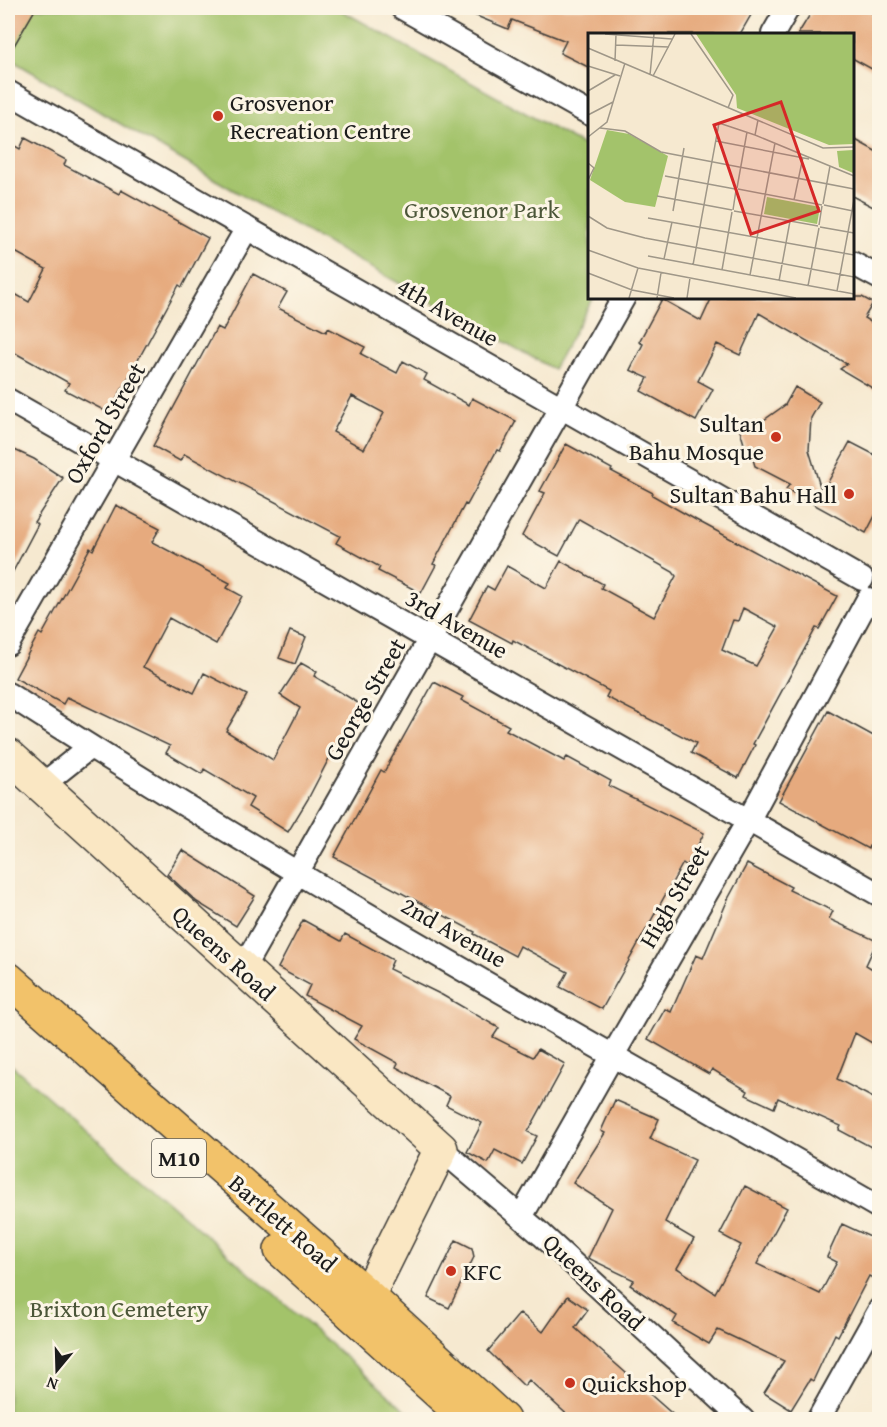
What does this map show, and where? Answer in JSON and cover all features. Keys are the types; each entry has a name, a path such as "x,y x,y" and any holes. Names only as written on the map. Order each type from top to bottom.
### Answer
{"main road":[{"name":"Queens Road","path":"8,755 441,1149"},
{"name":"Bartlett Road","path":"8,979 122,1082 360,1305 469,1419"},
{"name":"Bartlett Road","path":"8,1000 360,1305 503,1419"},
{"path":"360,1305 441,1149"}],"street":[{"path":"402,8 588,113"},
{"path":"774,33 788,8"},
{"name":"4th Avenue","path":"8,92 872,587"},
{"name":"Oxford Street","path":"8,644 247,228"},
{"path":"854,264 879,278"},
{"name":"George Street","path":"242,970 623,298"},
{"name":"3rd Avenue","path":"8,400 879,896"},
{"name":"High Street","path":"521,1217 748,821 872,587"},
{"name":"2nd Avenue","path":"8,694 90,747 298,873 879,1208"},
{"path":"41,786 90,747"},
{"name":"Queens Road","path":"441,1149 521,1217 743,1419"},
{"path":"818,1419 879,1309"}],"green space":[{"name":"Grosvenor Park","path":"8,8 337,8 588,148 588,298 593,298 553,369 262,207 8,58"},
{"name":"Brixton Cemetery","path":"8,1062 416,1419 8,1419"}],"building":[{"path":"8,8 36,8 8,56"},
{"path":"457,8 755,8 741,33 588,33 588,67 560,53 566,41 512,20 508,29"},
{"path":"814,8 863,8 879,17 879,73 854,59 854,33 799,33"},
{"path":"25,138 66,160 64,165 119,194 121,190 208,238 182,287 179,285 109,413 65,390 69,383 8,349 8,290 29,302 46,269 8,248 8,142 20,149"},
{"path":"854,139 879,153 879,210 854,197"},
{"path":"253,274 287,292 278,308 326,332 328,328 365,347 361,354 397,373 403,361 427,374 424,380 469,405 472,398 516,421 467,505 465,504 433,564 436,565 421,593 378,571 380,567 336,543 340,536 184,454 180,461 153,446 217,327 223,330","holes":["352,396 384,413 364,449 333,432"]},
{"path":"862,297 873,303 864,318 879,327 879,392 840,369 847,364 759,313 740,355 717,344 698,381 713,389 696,421 641,391 648,378 630,370 643,344 639,342 662,299 701,321 712,298"},
{"path":"795,387 820,402 811,418 809,450 822,493 850,442 879,457 879,508 866,533 786,489 790,484 755,466 752,456 748,457 738,424 761,422 785,405"},
{"path":"566,444 696,520 837,596 819,629 816,628 753,744 755,745 738,778 691,753 696,743 606,697 609,691 513,640 512,643 469,620 487,586 494,590 507,566 546,588 561,561 603,584 601,588 654,617 676,576 673,572 579,519 559,556 522,536 545,493 540,491","holes":["743,608 778,627 756,666 722,650 733,620 738,621"]},
{"path":"8,447 34,459 63,478 34,522 38,524 8,581"},
{"path":"116,505 160,528 152,542 230,583 227,588 242,596 216,644 169,618 143,667 194,693 204,673 247,695 226,731 273,760 300,708 280,695 301,663 317,672 314,676 363,706 339,745 337,743 288,832 248,807 253,798 204,769 202,774 166,753 170,746 67,697 63,704 15,678 39,633 42,635 90,548 93,550"},
{"path":"290,631 306,637 295,664 279,658"},
{"path":"434,682 463,697 461,700 509,726 506,730 564,761 567,757 611,781 609,786 704,833 687,866 683,863 602,1009 560,987 568,972 520,946 515,956 474,934 475,932 334,857 381,770 384,772"},
{"path":"828,711 879,739 879,852 869,846 868,849 779,801"},
{"path":"182,850 255,896 236,926 197,902 167,874"},
{"path":"747,864 791,887 789,890 833,911 829,919 877,941 866,965 879,973 879,1047 855,1033 837,1079 879,1101 879,1136 873,1148 839,1130 841,1126 778,1098 774,1108 746,1095 748,1091 712,1069 709,1074 648,1039 665,1009 671,1012 696,955 703,958 728,899"},
{"path":"303,920 341,941 345,934 393,960 389,969 442,995 499,1028 493,1037 533,1057 538,1049 565,1064 528,1132 537,1136 522,1164 495,1150 488,1163 467,1152 482,1123 446,1105 450,1096 396,1067 398,1063 354,1039 362,1026 305,996 310,985 278,968"},
{"path":"615,1100 659,1119 650,1139 695,1160 665,1222 694,1239 677,1268 715,1293 741,1245 720,1234 745,1186 787,1208 757,1264 820,1294 837,1262 827,1257 842,1224 879,1241 879,1264 873,1278 869,1276 838,1336 835,1334 813,1381 810,1379 791,1410 764,1393 784,1361 718,1330 709,1344 673,1323 677,1316 630,1285 634,1280 588,1258 612,1208 573,1183 605,1133 601,1131"},
{"path":"456,1240 472,1248 474,1257 449,1308 428,1298"},
{"path":"568,1296 588,1310 575,1328 678,1419 572,1419 529,1380 524,1386 488,1351 520,1313 543,1332"}],"place":[{"name":"Grosvenor Recreation Centre","path":"218,116"},
{"name":"Sultan Bahu Mosque","path":"776,437"},
{"name":"Sultan Bahu Hall","path":"849,494"},
{"name":"KFC","path":"451,1271"},
{"name":"Quickshop","path":"570,1383"}]}
